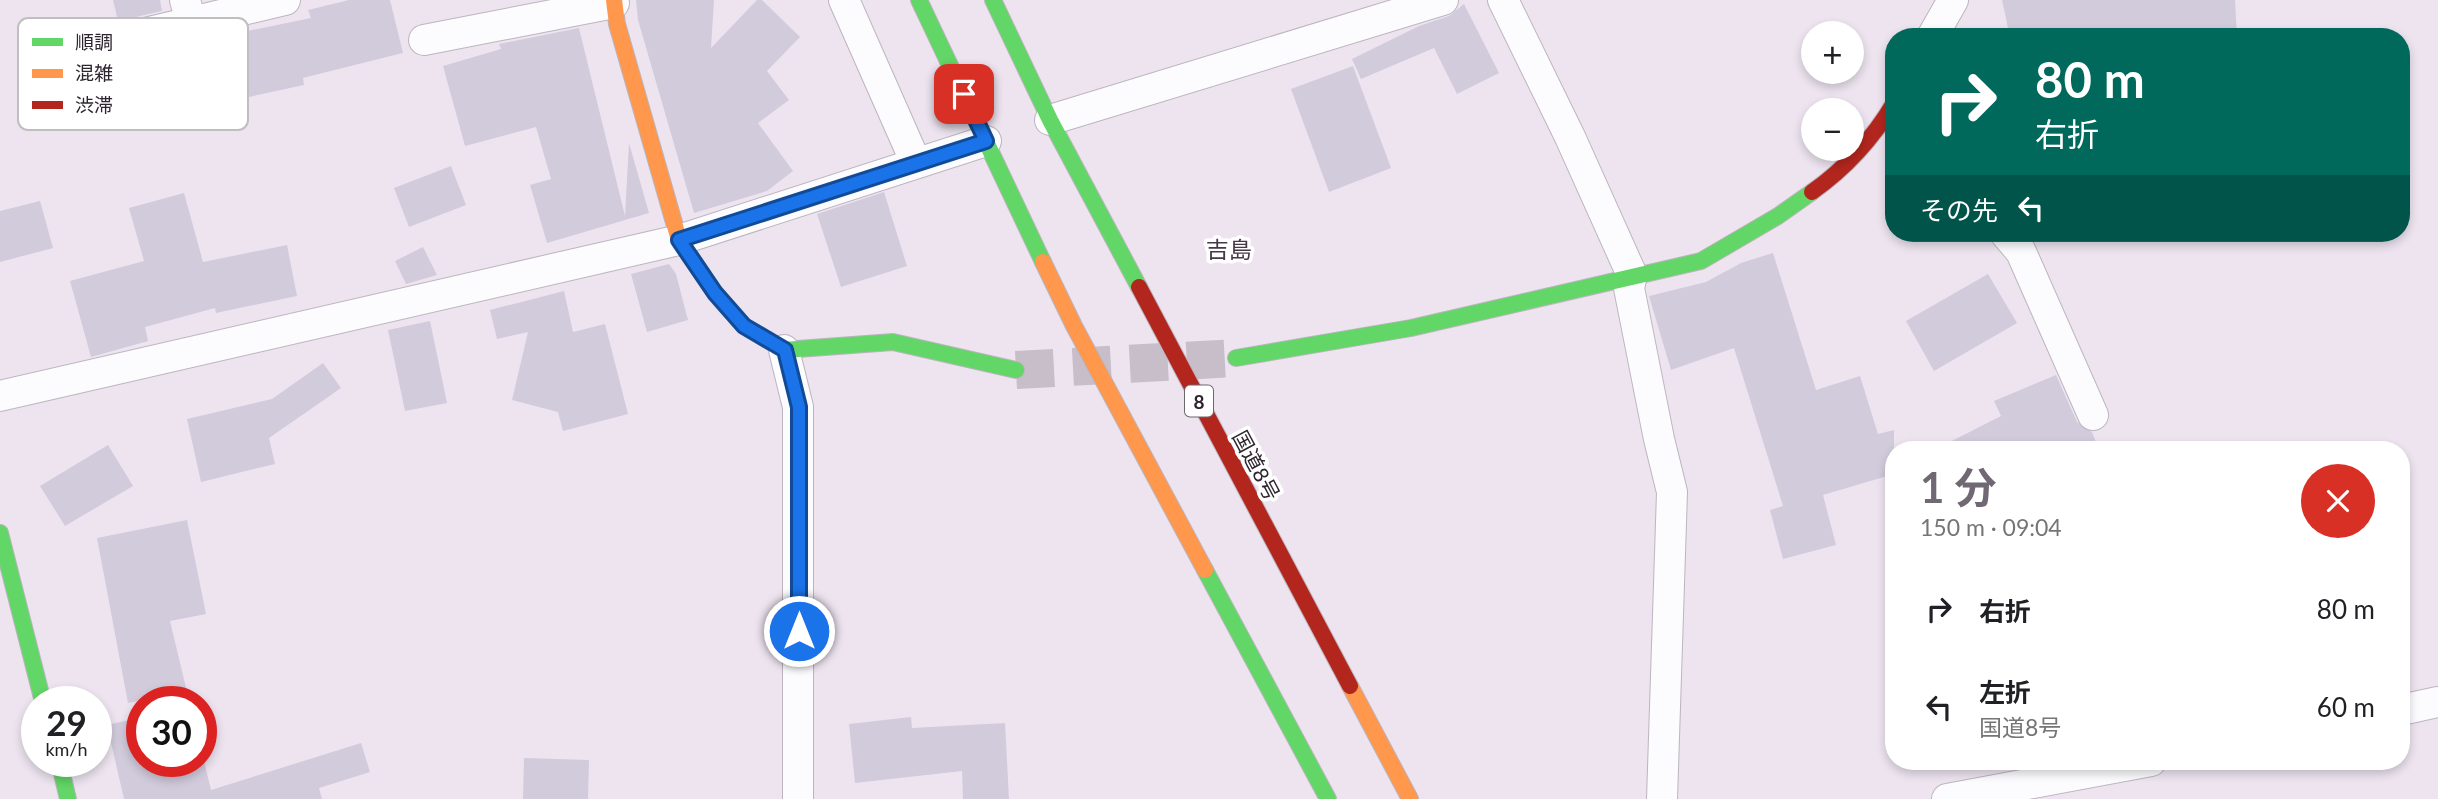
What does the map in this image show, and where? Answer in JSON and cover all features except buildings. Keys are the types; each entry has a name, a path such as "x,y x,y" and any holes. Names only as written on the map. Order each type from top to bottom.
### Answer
{"main road":[{"path":"919,0 1074,326 1328,799"},
{"name":"国道8号","path":"993,0 1050,120 1410,799"},
{"path":"614,1 621,36 679,240 715,293 744,326 785,350 893,342 1016,370"},
{"path":"1236,358 1411,328 1701,261 1778,216 1843,170 1885,118"},
{"path":"0,533 39,686"},
{"path":"63,777 68,799"}],"street":[{"path":"168,18 188,11 285,0"},
{"path":"844,0 916,163"},
{"path":"1050,120 1443,0"},
{"path":"1503,0 1570,137 1632,275 1629,288 1672,492 1662,799"},
{"path":"1937,28 1953,0"},
{"path":"424,40 614,1"},
{"path":"0,396 679,240 986,141"},
{"path":"2013,242 2021,252 2093,415"},
{"path":"785,350 799,407 799,799"},
{"path":"2410,708 2438,702"},
{"path":"1947,799 2103,770"}],"tunnel":[{"path":"1016,370 1236,358"}],"traffic: fast":[{"path":"919,0 1043,262"},
{"path":"993,0 1050,120 1139,287"},
{"path":"1236,358 1411,328 1701,261 1778,216 1812,192"},
{"path":"690,256 715,293 744,326 784,350 893,342 1016,370"},
{"path":"0,533 39,686"},
{"path":"1205,570 1328,799"},
{"path":"63,777 68,799"}],"traffic: slow":[{"path":"614,0 617,24 679,240 690,256"},
{"path":"1043,262 1074,326 1205,570"},
{"path":"1350,686 1410,799"}],"traffic: jam":[{"path":"1812,192 1857,152 1885,117"},
{"path":"1139,287 1350,686"}],"district":[{"name":"吉島","path":"1229,249"}],"route":[{"path":"799,631 799,407 785,350 744,326 715,293 679,240 986,141 964,94"}]}
